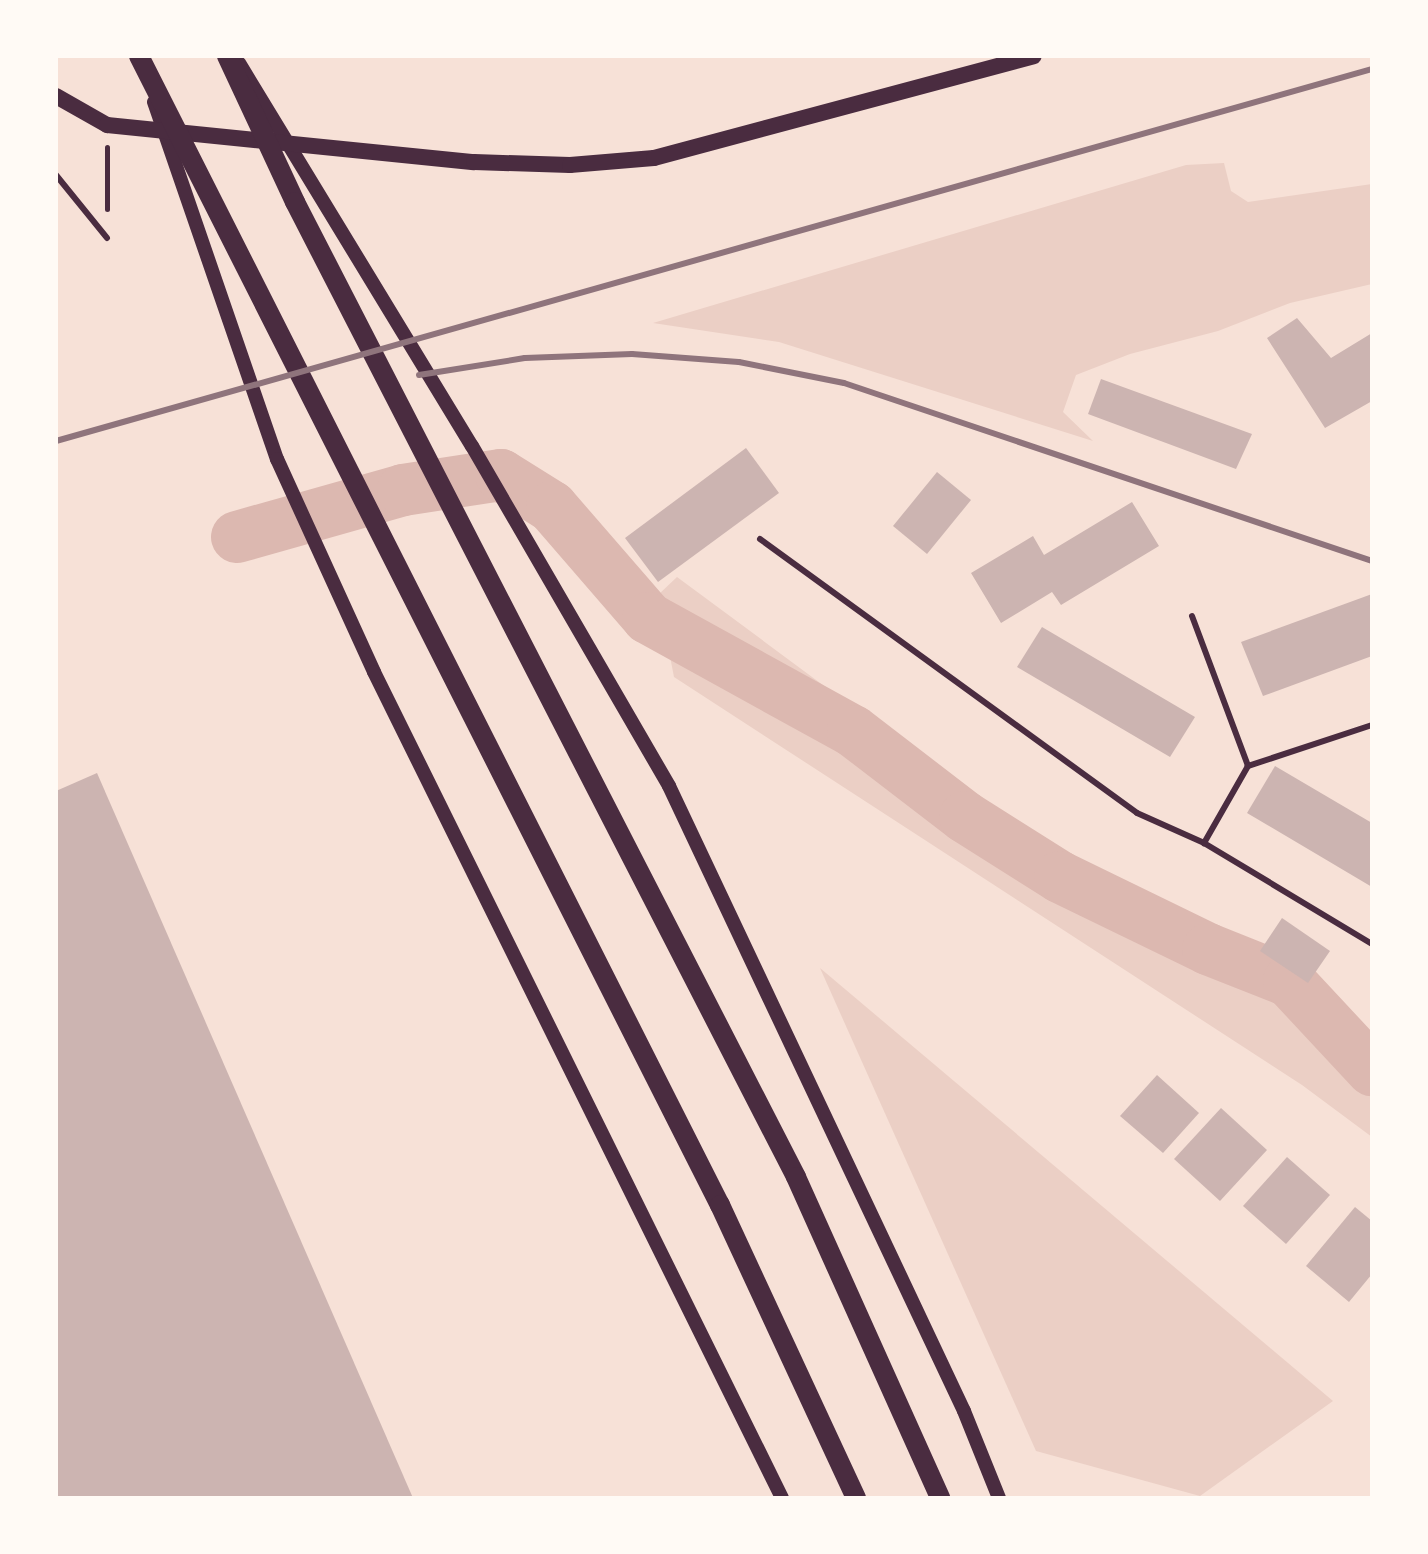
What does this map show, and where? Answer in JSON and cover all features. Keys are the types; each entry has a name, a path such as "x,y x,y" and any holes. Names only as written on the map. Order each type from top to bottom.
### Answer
{"main road":[{"path":"138,56 720,1205 856,1498"},
{"path":"227,56 295,202 796,1177 940,1498"},
{"path":"56,96 107,125 474,162 570,165 654,158 1034,56"}],"street":[{"path":"138,56 277,459 374,672 782,1498"},
{"path":"235,56 472,446 669,786 964,1411 999,1498"}],"lane":[{"path":"56,175 107,238"},
{"path":"760,539 1137,813 1204,843 1372,944"},
{"path":"1192,616 1248,766"},
{"path":"1204,843 1248,766 1372,725"}],"path":[{"path":"107,138 107,238"}],"shaded area":[{"path":"1224,163 1231,191 1248,202 1372,184 1372,284 1290,303 1218,331 1130,354 1076,375 1063,412 1093,441 779,342 653,323 1186,165"},
{"path":"677,577 1000,816 1372,1054 1372,1137 1302,1085 674,677 658,595"},
{"path":"820,968 1333,1401 1200,1496 1036,1451"}],"building":[{"path":"1297,318 1331,358 1372,333 1372,401 1325,428 1267,338"},
{"path":"1101,379 1252,434 1236,469 1088,414"},
{"path":"746,448 779,493 658,582 625,538"},
{"path":"937,472 971,500 927,554 893,526"},
{"path":"1132,502 1159,546 1061,605 1052,592 1001,623 971,573 1033,536 1044,555"},
{"path":"1372,594 1372,656 1263,696 1241,642"},
{"path":"1042,627 1195,717 1170,757 1017,667"},
{"path":"1275,766 1372,823 1372,887 1247,813"},
{"path":"97,773 413,1498 56,1498 56,791"},
{"path":"1282,918 1330,951 1308,983 1260,951"},
{"path":"1157,1075 1199,1113 1163,1153 1120,1116"},
{"path":"1221,1108 1267,1150 1220,1201 1174,1159"},
{"path":"1287,1157 1330,1195 1286,1244 1243,1206"},
{"path":"1355,1207 1372,1221 1372,1274 1349,1302 1306,1266"}],"waterway":[{"path":"237,537 403,490 501,475 552,507 648,618 853,731 965,817 1060,877 1208,949 1289,981 1372,1070"}],"railway":[{"path":"56,441 1372,69"},
{"path":"419,375 525,358 632,354 739,362 844,383 1372,561"}]}
